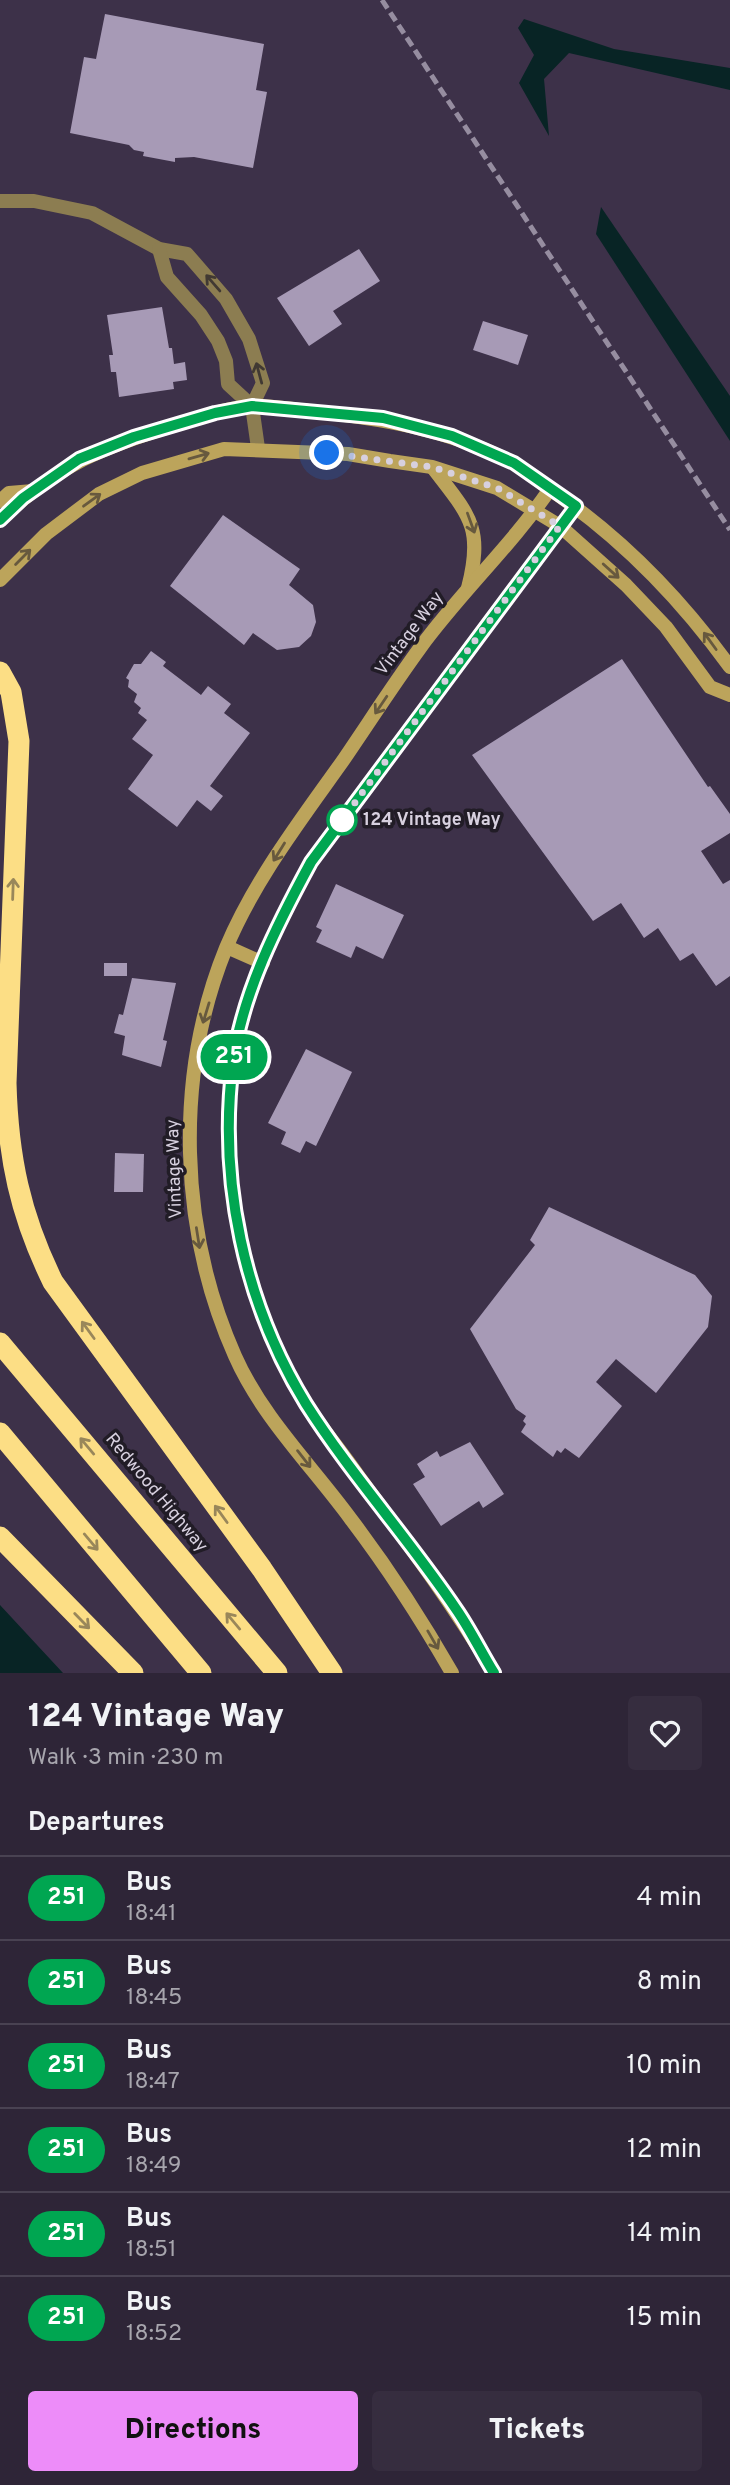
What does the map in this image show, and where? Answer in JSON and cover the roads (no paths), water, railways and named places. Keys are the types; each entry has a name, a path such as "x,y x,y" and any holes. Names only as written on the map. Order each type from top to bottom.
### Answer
{"highway":[{"path":"0,672 11,692 19,741 6,1083 7,1138 15,1180 32,1238 53,1282 261,1569 332,1673"},
{"name":"Redwood Highway","path":"0,1343 277,1673"},
{"path":"0,1433 201,1673"},
{"path":"0,1537 133,1673"}],"street":[{"path":"0,201 34,201 92,213 159,249 187,254 226,299 249,339 263,383 252,406 258,448"},
{"path":"159,249 167,277 201,315 218,341 226,361 228,384 252,406"},
{"path":"0,520 34,491 79,459 134,437 215,413 252,406 383,418 452,436 514,463 576,506 644,566 691,614 730,667"},
{"path":"0,580 46,534 99,494 142,473 224,449 258,448 348,454 432,467 497,488 560,526 626,585 666,627 710,687 730,695"},
{"path":"432,467 467,511 475,535 474,564 467,593"},
{"name":"Vintage Way","path":"452,1673 414,1607 261,1405 235,1357 198,1242 189,1139 198,1039 227,947 278,852 421,647 551,489"},
{"path":"0,500 9,492 34,491"},
{"path":"494,1673 457,1611 306,1403 264,1322 241,1245 228,1156 233,1062 248,1003 263,963 280,920 311,862 576,506"},
{"path":"227,947 263,963"}],"railway":[{"path":"382,0 730,530"}],"place":[{"name":"124 Vintage Way","path":"342,820"}]}
